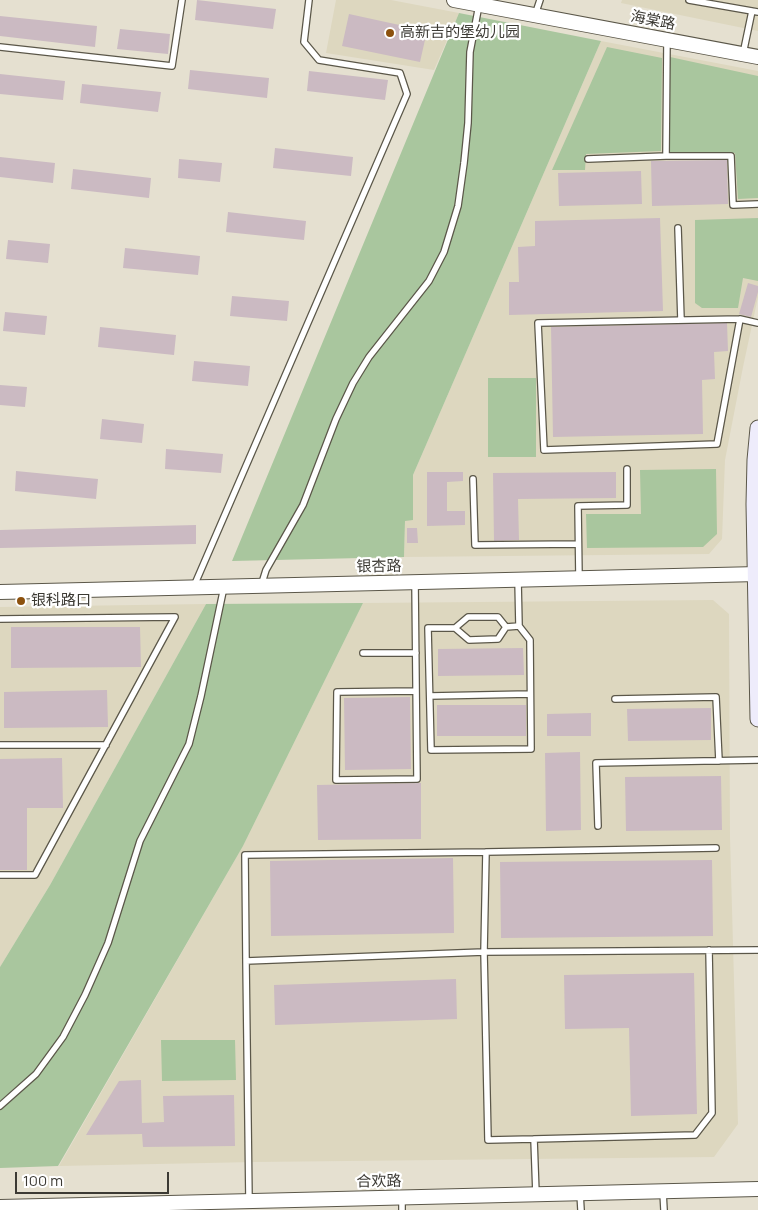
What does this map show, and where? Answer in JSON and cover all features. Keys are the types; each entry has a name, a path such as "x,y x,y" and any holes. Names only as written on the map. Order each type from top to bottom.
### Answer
{"main road":[{"path":"758,428 755,460 758,719"}],"street":[{"name":"海棠路","path":"454,0 758,57"},
{"name":"银杏路","path":"0,592 757,574"},
{"name":"合欢路","path":"0,1207 230,1206 249,1201 402,1204 536,1194 758,1189"}],"lane":[{"path":"0,47 172,66 182,0"},
{"path":"193,588 407,94 400,72 319,60 304,42 309,0"},
{"path":"535,15 540,0"},
{"path":"689,0 755,11 743,54"},
{"path":"261,586 266,570 303,505 336,419 353,383 369,357 428,281 444,252 458,206 464,163 468,123 470,52 478,5"},
{"path":"666,156 667,40"},
{"path":"588,159 732,156 733,206 758,204"},
{"path":"678,228 681,320"},
{"path":"740,319 717,444 544,450 538,323 740,319 758,323"},
{"path":"579,578 578,506 627,505 627,469"},
{"path":"474,479 475,545 578,544"},
{"path":"506,627 498,617 468,617 455,628 428,628 431,750 531,749 530,640 518,626 518,580"},
{"path":"415,582 417,779 336,780 337,692 416,691"},
{"path":"0,1106 36,1074 63,1037 85,995 108,943 140,841 189,744 224,587"},
{"path":"0,619 175,617 35,875 0,875"},
{"path":"506,627 518,626"},
{"path":"455,628 469,640 498,639 506,627"},
{"path":"363,653 416,653"},
{"path":"430,696 530,694"},
{"path":"615,699 716,697 718,761"},
{"path":"0,745 106,745"},
{"path":"598,826 596,763 758,760"},
{"path":"249,1201 245,855 716,848"},
{"path":"486,852 484,952 488,1140 695,1135 712,1113 708,950"},
{"path":"246,961 484,952 758,950"},
{"path":"534,1140 536,1194"},
{"path":"663,1191 664,1210"},
{"path":"580,1193 581,1210"}],"shaded area":[{"name":"高新吉的堡幼儿园","path":"336,0 391,0 459,13 434,70 326,53"},
{"path":"622,0 758,0 758,31 621,3"},
{"path":"601,41 758,71 758,297 725,460 722,539 709,554 404,557 405,520 413,520 413,475"},
{"path":"713,600 729,614 730,837 738,1124 714,1157 59,1166 243,846 363,603"},
{"path":"206,604 50,885 0,967 0,607"}],"green space":[{"path":"459,13 601,41 413,475 413,520 405,521 404,557 232,561"},
{"path":"607,47 662,58 661,151 586,154 585,170 552,170"},
{"path":"670,57 758,76 758,198 738,199 735,153 669,152"},
{"path":"758,218 758,281 743,278 738,308 702,308 695,303 695,220"},
{"path":"488,378 536,378 536,457 488,457"},
{"path":"716,469 717,534 703,547 587,548 586,514 641,514 640,470"},
{"path":"363,603 243,846 58,1166 0,1168 0,967 50,885 206,604"},
{"path":"161,1040 235,1040 236,1080 162,1081"}],"building":[{"path":"197,0 276,9 273,29 195,20"},
{"path":"349,14 427,31 420,62 342,46"},
{"path":"0,16 97,26 95,47 0,36"},
{"path":"120,29 170,34 168,54 117,49"},
{"path":"190,70 269,78 267,98 188,89"},
{"path":"309,71 388,80 385,100 307,91"},
{"path":"0,74 65,81 63,100 0,94"},
{"path":"82,84 161,92 158,112 80,103"},
{"path":"275,148 353,157 351,176 273,168"},
{"path":"0,157 55,163 53,183 0,177"},
{"path":"179,159 222,163 220,182 178,178"},
{"path":"727,160 728,204 652,206 651,161"},
{"path":"73,169 151,178 149,198 71,189"},
{"path":"641,171 642,204 559,206 558,173"},
{"path":"228,212 306,221 304,240 226,232"},
{"path":"660,218 663,311 509,315 509,282 519,282 518,247 535,246 535,221"},
{"path":"8,240 50,244 48,263 6,259"},
{"path":"125,248 200,256 198,275 123,268"},
{"path":"748,283 758,286 751,317 739,314"},
{"path":"232,296 289,301 287,321 230,316"},
{"path":"5,312 47,316 45,335 3,331"},
{"path":"727,323 728,351 714,352 715,379 702,380 703,434 553,437 551,327"},
{"path":"100,327 176,335 174,355 98,347"},
{"path":"194,361 250,366 248,386 192,381"},
{"path":"0,385 27,387 25,407 0,405"},
{"path":"102,419 144,424 142,443 100,439"},
{"path":"166,449 223,454 221,473 165,469"},
{"path":"16,471 98,479 96,499 15,491"},
{"path":"427,472 463,472 463,481 447,482 447,511 465,511 465,525 427,526"},
{"path":"616,472 616,498 518,499 519,540 494,541 493,473"},
{"path":"196,525 196,544 0,548 0,530"},
{"path":"407,528 417,528 418,543 407,543"},
{"path":"11,627 140,627 141,667 11,668"},
{"path":"523,648 524,675 438,676 438,649"},
{"path":"107,690 108,727 4,728 4,692"},
{"path":"410,697 411,769 345,770 344,698"},
{"path":"437,705 526,705 526,736 437,736"},
{"path":"711,708 711,740 628,741 627,709"},
{"path":"591,713 591,736 547,736 547,714"},
{"path":"580,752 581,830 546,831 545,753"},
{"path":"62,758 63,808 27,808 27,870 0,870 0,759"},
{"path":"721,776 722,830 626,831 625,777"},
{"path":"421,783 421,839 318,840 317,785"},
{"path":"453,858 454,933 271,936 270,861"},
{"path":"712,860 713,936 501,938 500,862"},
{"path":"694,973 697,1114 631,1116 629,1028 565,1029 564,975"},
{"path":"456,979 457,1019 275,1025 274,985"},
{"path":"141,1080 142,1123 164,1122 163,1096 234,1095 235,1146 143,1147 142,1134 86,1135 119,1081"}],"place":[{"name":"高新吉的堡幼儿园","path":"390,33"},
{"name":"银科路口","path":"21,601"}]}
